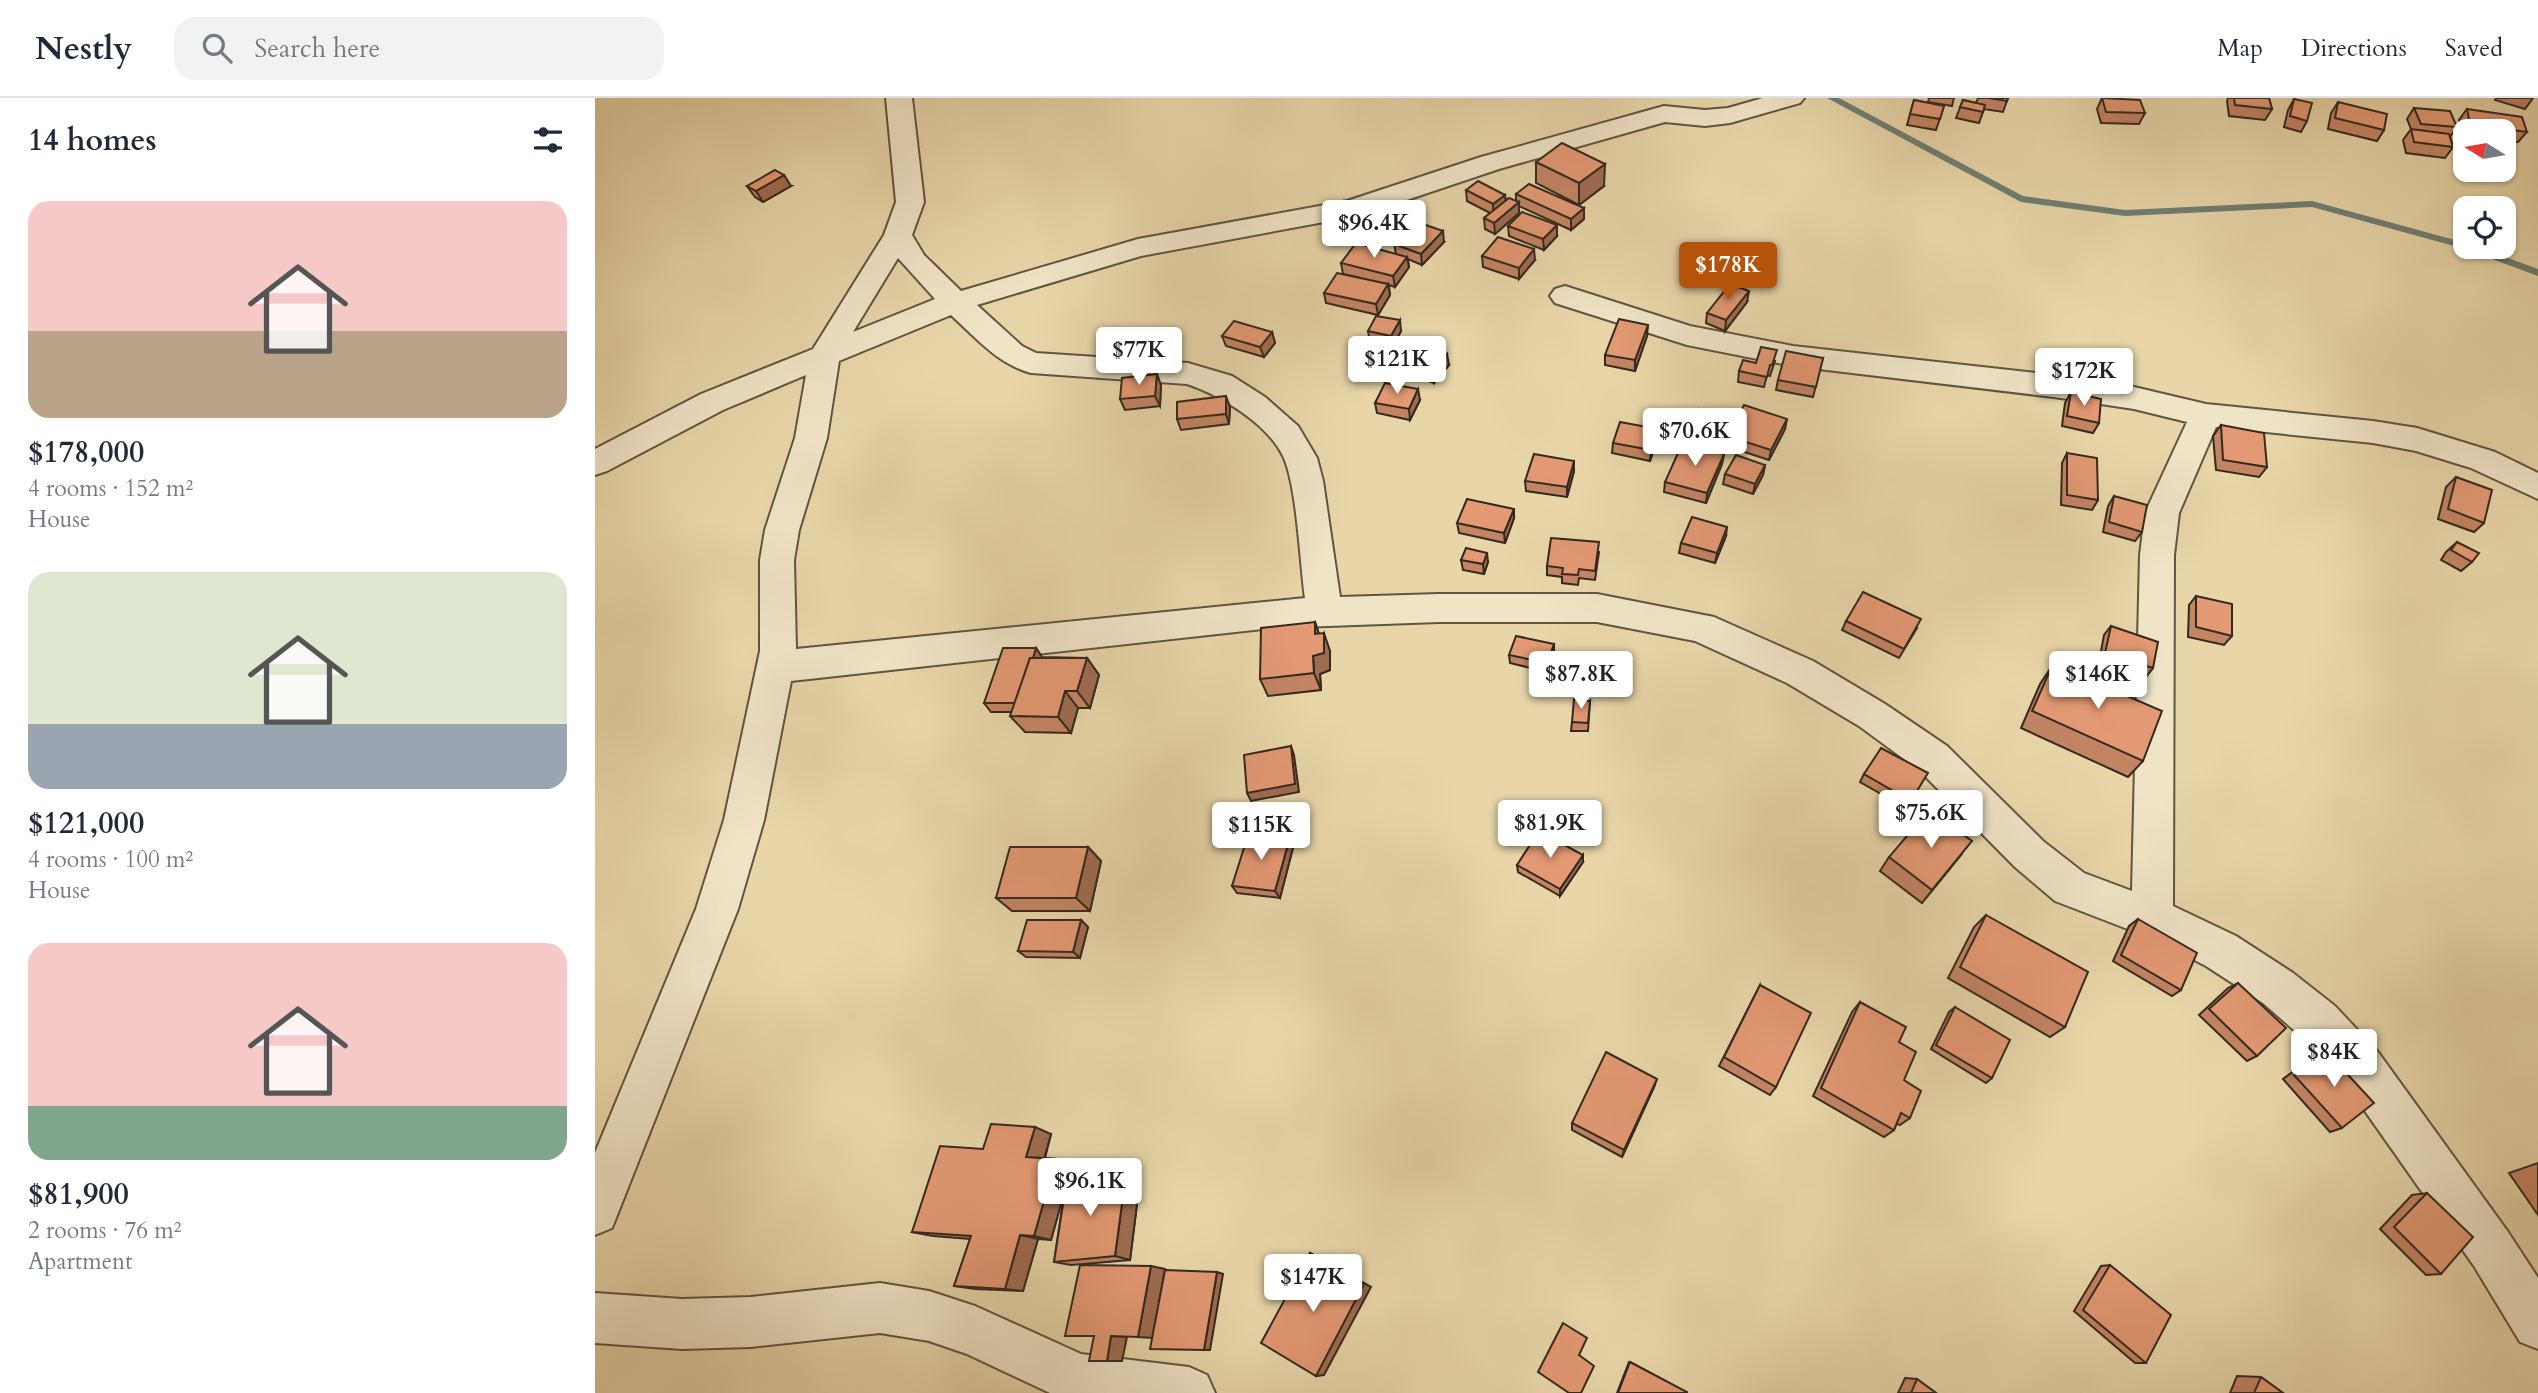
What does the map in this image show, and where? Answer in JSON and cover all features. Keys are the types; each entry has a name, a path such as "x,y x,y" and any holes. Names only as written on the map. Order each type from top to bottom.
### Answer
{"street":[{"path":"595,1210 717,909 744,820 775,667 779,604 777,560 787,511 811,438 825,354 898,235 909,202 899,98"},
{"path":"595,463 712,402 955,302 1137,248 1352,209 1490,163 1664,114 1705,118 1730,116 1791,98"},
{"path":"898,235 914,261 1011,353 1031,363 1188,374 1221,384 1254,405 1287,434 1301,458 1307,481 1324,612"},
{"path":"1565,296 1687,335 1794,356 2054,386 2134,398 2206,415 2373,432 2417,440 2483,460 2538,487"},
{"path":"2152,918 2157,555 2162,513 2174,481 2206,415"},
{"path":"775,667 1273,614 1439,608 1597,608 1701,627 1800,672 1872,715 1933,758 2029,854 2070,887 2152,918 2221,951 2278,988 2319,1022 2362,1068 2491,1249 2538,1324"},
{"path":"595,1318 682,1324 751,1322 880,1308 929,1316 975,1331 1077,1379 1189,1393"}],"building":[{"path":"2102,98 2140,100 2145,113 2106,112"},
{"path":"2234,98 2269,98 2272,109 2235,105"},
{"path":"2294,99 2312,103 2307,121 2290,116"},
{"path":"1914,100 1944,106 1940,119 1910,114"},
{"path":"1963,100 1985,105 1983,112 1960,107"},
{"path":"2338,102 2387,114 2384,130 2335,118"},
{"path":"2414,108 2450,111 2454,119 2453,127 2421,124"},
{"path":"2467,109 2522,117 2527,132 2517,131 2517,119 2469,119"},
{"path":"2411,129 2449,134 2453,147 2414,142"},
{"path":"1562,143 1605,164 1579,183 1536,162"},
{"path":"775,170 784,175 756,191 747,186"},
{"path":"1478,181 1505,195 1493,204 1466,190"},
{"path":"1529,184 1584,208 1571,219 1516,194"},
{"path":"1509,198 1519,202 1494,223 1484,218"},
{"path":"1522,212 1557,225 1543,239 1508,226"},
{"path":"1417,222 1443,231 1421,254 1394,244"},
{"path":"1498,237 1534,249 1519,268 1482,256"},
{"path":"1356,243 1407,257 1393,276 1341,263"},
{"path":"1337,273 1388,284 1376,304 1324,293"},
{"path":"1730,284 1749,291 1726,320 1707,313"},
{"path":"1376,316 1400,320 1391,336 1368,331"},
{"path":"1619,319 1648,325 1635,360 1605,355"},
{"path":"1234,321 1272,332 1260,347 1222,336"},
{"path":"1410,342 1447,354 1433,372 1395,359"},
{"path":"1761,347 1777,350 1767,377 1739,371 1743,360 1756,363"},
{"path":"1786,351 1823,358 1816,387 1778,380"},
{"path":"1157,374 1155,396 1120,399 1122,378"},
{"path":"1385,383 1418,389 1409,409 1375,403"},
{"path":"2071,392 2101,399 2099,423 2067,416"},
{"path":"1226,396 1226,414 1177,419 1177,402"},
{"path":"1744,405 1787,419 1771,450 1727,436"},
{"path":"1704,409 1722,413 1715,432 1696,427"},
{"path":"1620,422 1658,429 1651,450 1613,443"},
{"path":"2221,425 2264,433 2267,467 2223,460"},
{"path":"1682,444 1724,454 1707,493 1665,482"},
{"path":"2067,453 2097,458 2098,500 2067,495"},
{"path":"1534,454 1574,461 1567,487 1525,481"},
{"path":"1736,455 1765,465 1755,484 1725,474"},
{"path":"2456,477 2492,490 2484,523 2448,509"},
{"path":"2114,496 2147,505 2142,532 2109,522"},
{"path":"1467,499 1514,509 1504,533 1457,523"},
{"path":"1692,517 1727,527 1717,553 1681,543"},
{"path":"1551,538 1599,542 1595,571 1579,569 1578,575 1562,574 1563,568 1547,566"},
{"path":"2457,542 2479,553 2472,562 2451,550"},
{"path":"1466,548 1487,553 1483,564 1461,560"},
{"path":"1863,592 1921,619 1904,649 1846,621"},
{"path":"2196,596 2232,604 2232,636 2196,627"},
{"path":"1315,622 1315,634 1324,633 1324,653 1313,656 1314,673 1260,679 1261,628"},
{"path":"2111,626 2158,642 2153,668 2105,653"},
{"path":"1516,636 1554,644 1547,663 1509,655"},
{"path":"1003,648 1036,648 1015,703 984,703"},
{"path":"1030,658 1087,658 1077,691 1065,691 1058,717 1010,716"},
{"path":"2087,665 2109,674 2104,686 2162,711 2143,761 2032,711 2052,666 2082,679"},
{"path":"1574,699 1590,701 1588,723 1572,722"},
{"path":"1291,746 1295,784 1247,793 1244,755"},
{"path":"1881,748 1928,773 1911,801 1864,774"},
{"path":"1929,810 1972,841 1932,890 1889,857"},
{"path":"1539,831 1583,855 1560,889 1517,865"},
{"path":"1249,832 1290,837 1275,891 1232,886"},
{"path":"1010,847 1088,847 1076,898 996,898"},
{"path":"1986,915 2088,972 2065,1027 1960,967"},
{"path":"2138,919 2197,953 2181,990 2121,955"},
{"path":"1027,920 1081,920 1073,952 1018,951"},
{"path":"2238,983 2286,1028 2257,1056 2209,1009"},
{"path":"1760,985 1811,1013 1776,1087 1724,1057"},
{"path":"1860,1002 1906,1027 1899,1042 1916,1052 1904,1080 1921,1091 1910,1118 1901,1113 1894,1130 1821,1088"},
{"path":"1955,1007 2010,1040 1992,1078 1936,1045"},
{"path":"2326,1051 2374,1103 2342,1128 2294,1075"},
{"path":"1606,1052 1657,1079 1624,1150 1572,1123"},
{"path":"991,1124 1035,1127 1026,1157 1056,1159 1034,1236 1020,1235 1005,1289 954,1286 971,1236 912,1232 940,1146 983,1149"},
{"path":"1126,1174 1115,1256 1054,1262 1067,1179"},
{"path":"2427,1193 2473,1237 2441,1274 2394,1227"},
{"path":"1310,1253 1364,1284 1316,1376 1261,1343"},
{"path":"1080,1265 1151,1266 1138,1337 1111,1336 1107,1361 1089,1361 1094,1336 1065,1336"},
{"path":"2110,1265 2171,1315 2146,1363 2083,1310"},
{"path":"1165,1270 1217,1272 1204,1350 1150,1349"},
{"path":"1563,1323 1587,1338 1579,1355 1594,1366 1581,1393 1569,1393 1538,1372"},
{"path":"1630,1362 1687,1392 1687,1393 1618,1393"},
{"path":"2261,1377 2283,1393 2254,1393"},
{"path":"1917,1379 1936,1393 1911,1393"}],"waterway":[{"path":"1832,98 2021,199 2125,213 2312,204 2453,242"},
{"path":"2501,259 2538,273"}]}
